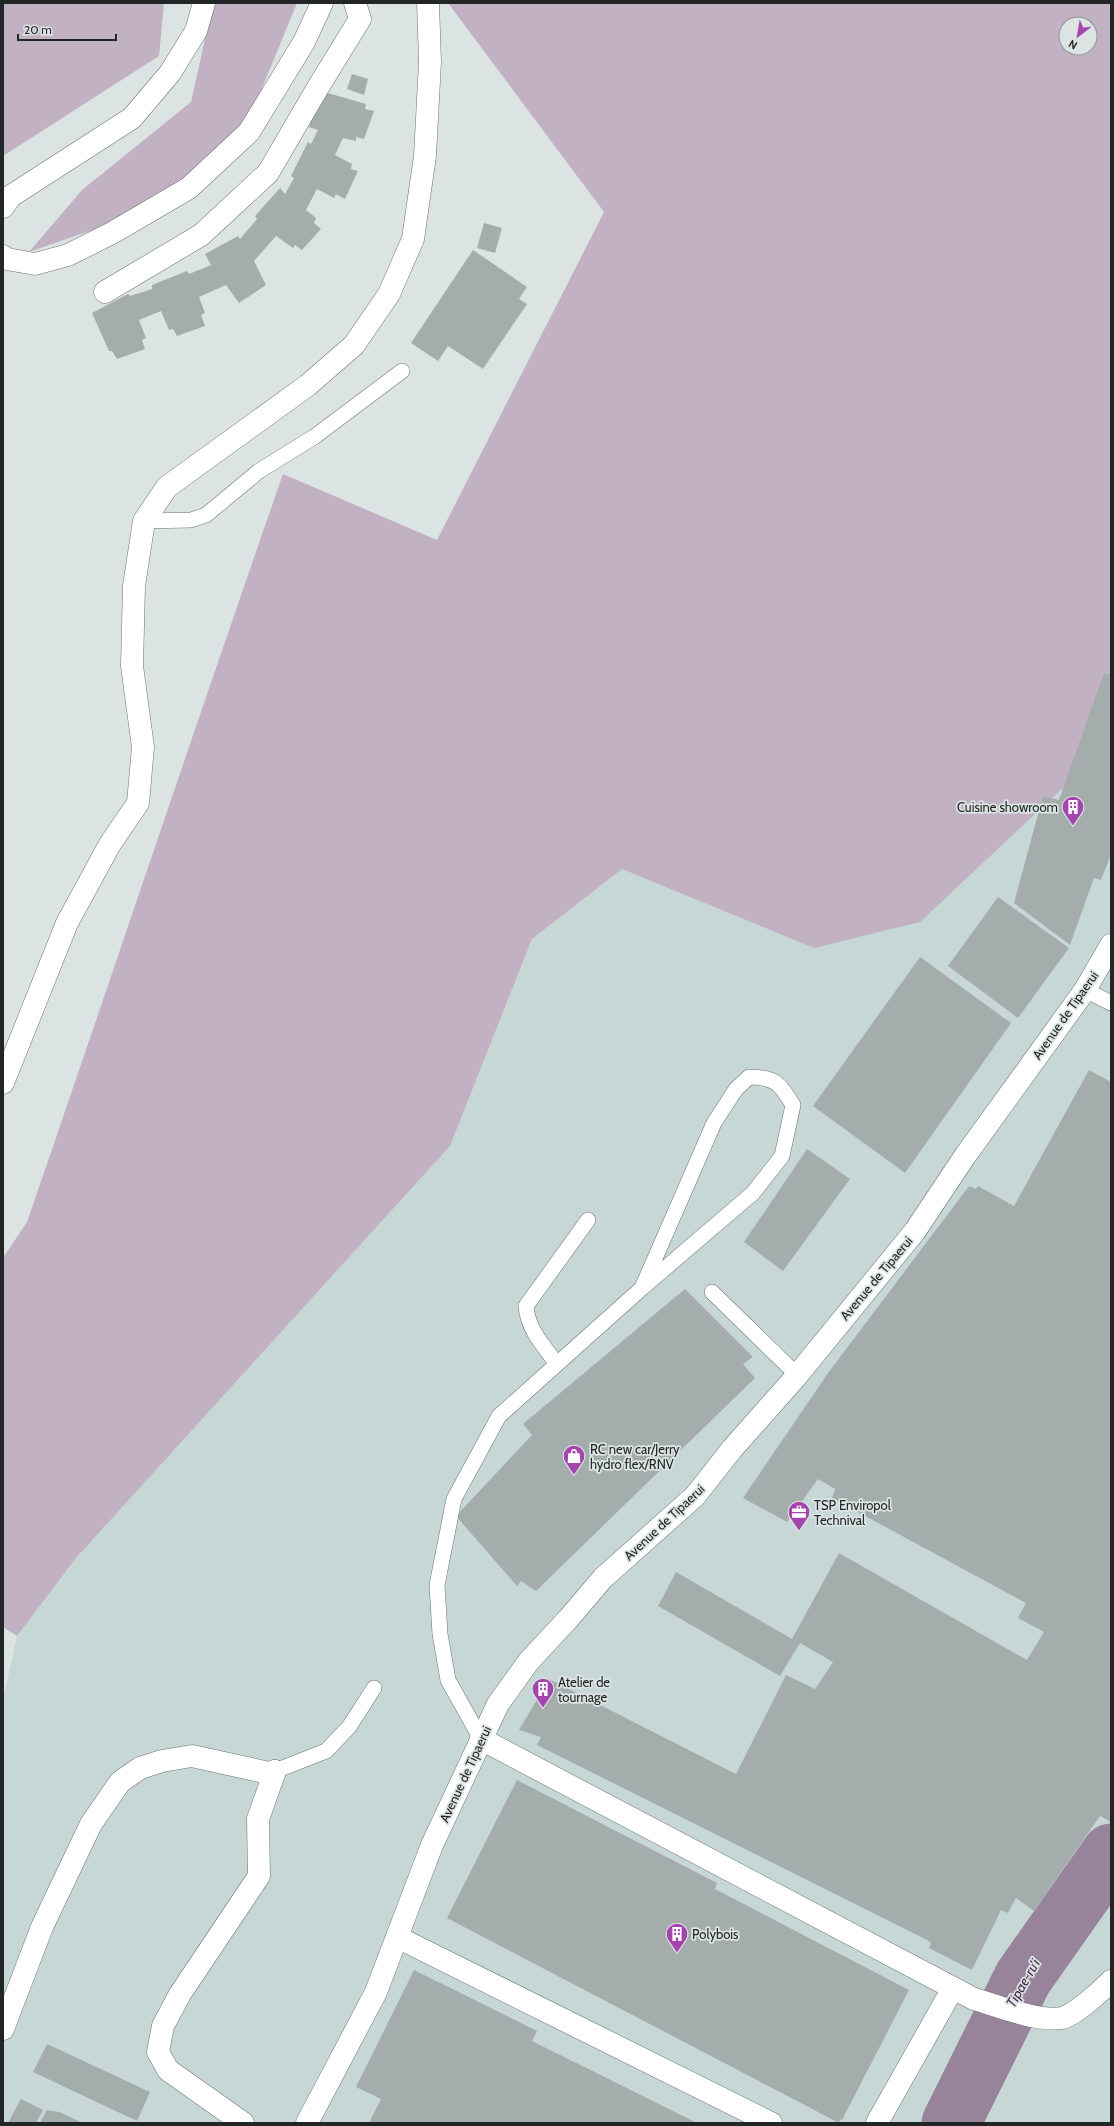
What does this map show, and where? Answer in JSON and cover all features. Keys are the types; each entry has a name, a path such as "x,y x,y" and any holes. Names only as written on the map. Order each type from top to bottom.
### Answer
{"street":[{"path":"3,207 12,196 132,118 170,73 196,31 204,3"},
{"path":"3,256 7,260 34,264 68,255 112,233 189,188 248,132 304,42 322,3"},
{"path":"105,292 201,235 268,173 360,19 355,3"},
{"path":"3,1082 67,923 110,844 138,803 143,747 132,666 134,586 144,521 167,487 308,385 354,345 389,294 413,239 425,156 430,62 428,3"},
{"name":"Avenue de Tipaerui","path":"307,2123 376,1992 432,1845 498,1704 529,1661 570,1618 603,1578 695,1496 732,1449 798,1375 915,1231 966,1156 1085,990 1111,945"},
{"path":"481,1739 974,1999 1044,2017 1063,2018 1093,1998 1111,1981"},
{"path":"3,2029 42,1926 91,1824 120,1782 140,1768 162,1761 192,1756 269,1773 275,1771"},
{"path":"243,2123 168,2070 158,2052 163,2026 180,1994 259,1876 258,1819 275,1771"},
{"path":"397,1937 771,2123"},
{"path":"878,2123 953,1988"}],"lane":[{"path":"144,521 191,520 206,515 259,472 314,437 402,371"},
{"path":"1085,990 1111,1003"},
{"path":"481,1739 448,1680 440,1634 437,1585 454,1498 499,1416 642,1288 753,1193 782,1156 793,1105 781,1086 766,1077 749,1077 736,1089 714,1123 642,1288"},
{"path":"557,1364 527,1320 526,1306 588,1220"},
{"path":"712,1292 798,1375"},
{"path":"275,1771 326,1751 349,1726 374,1688"}],"shaded area":[{"path":"3,3 164,3 159,56 3,156"},
{"path":"213,3 297,3 249,120 153,209 29,252 82,190 191,102"},
{"path":"448,3 1111,3 1111,706 1098,755 920,922 814,948 622,869 532,939 450,1146 76,1558 17,1636 3,1627 3,1258 27,1222 283,474 437,540 604,212"},
{"path":"1111,706 1111,2123 3,2123 3,1700 17,1636 76,1558 450,1146 532,939 622,869 814,948"}],"building":[{"path":"352,74 368,79 364,95 347,89"},
{"path":"321,91 366,104 365,109 374,111 364,139 356,137 356,141 343,138 335,155 352,164 351,169 358,171 345,199 336,194 334,198 317,189 306,210 316,218 314,223 321,229 302,250 295,245 293,248 276,236 254,261 266,285 239,303 226,285 199,297 205,313 201,315 205,326 177,336 173,329 169,330 161,311 139,320 146,338 142,340 145,349 117,359 112,351 109,351 92,313 128,294 130,296 152,289 152,285 187,271 189,274 211,265 205,254 238,236 240,239 257,219 255,216 280,188 285,194 294,178 291,176 308,142 311,144 318,130 309,127"},
{"path":"484,223 502,228 495,253 477,248"},
{"path":"473,250 527,287 519,299 527,304 483,369 448,346 438,361 411,343"},
{"name":"Cuisine showroom","path":"1104,673 1111,675 1111,854 1101,880 1094,878 1070,945 1014,903 1043,796 1059,800"},
{"path":"998,897 1069,948 1018,1018 948,966"},
{"path":"920,957 1011,1023 905,1173 813,1106"},
{"path":"1089,1070 1111,1082 1111,1822 1100,1816 1034,1911 1016,1898 1008,1913 1001,1910 972,1970 929,1948 931,1943 927,1940 537,1745 541,1737 519,1730 549,1679 736,1774 786,1675 815,1689 833,1662 800,1643 780,1676 658,1606 676,1572 792,1639 839,1553 1027,1660 1044,1632 1018,1618 1026,1603 832,1498 835,1489 818,1479 787,1522 743,1498 828,1373 969,1186 976,1189 978,1186 1014,1206"},
{"path":"807,1149 850,1179 783,1271 744,1242"},
{"name":"RC new car/Jerry hydro flex/RNV","path":"685,1289 753,1357 743,1364 755,1378 536,1591 521,1581 517,1586 456,1516 532,1435 523,1424"},
{"name":"Polybois","path":"517,1780 717,1883 715,1889 909,1990 842,2120 840,2119 839,2123 447,1918"},
{"path":"414,1970 537,2031 532,2041 697,2123 369,2123 381,2099 356,2087"},
{"path":"47,2044 150,2092 137,2121 33,2072"},
{"path":"21,2099 43,2110 36,2123 8,2123"},
{"path":"47,2110 59,2112 83,2123 40,2123"}],"waterway":[{"name":"Tipae-ru’i","path":"951,2123 1023,1978 1111,1853"}],"place":[{"name":"Cuisine showroom","path":"1073,826"},
{"name":"RC new car/Jerry hydro flex/RNV","path":"574,1476"},
{"name":"TSP Enviropol Technival","path":"799,1532"},
{"name":"Atelier de tournage","path":"543,1708"},
{"name":"Polybois","path":"677,1954"}]}
